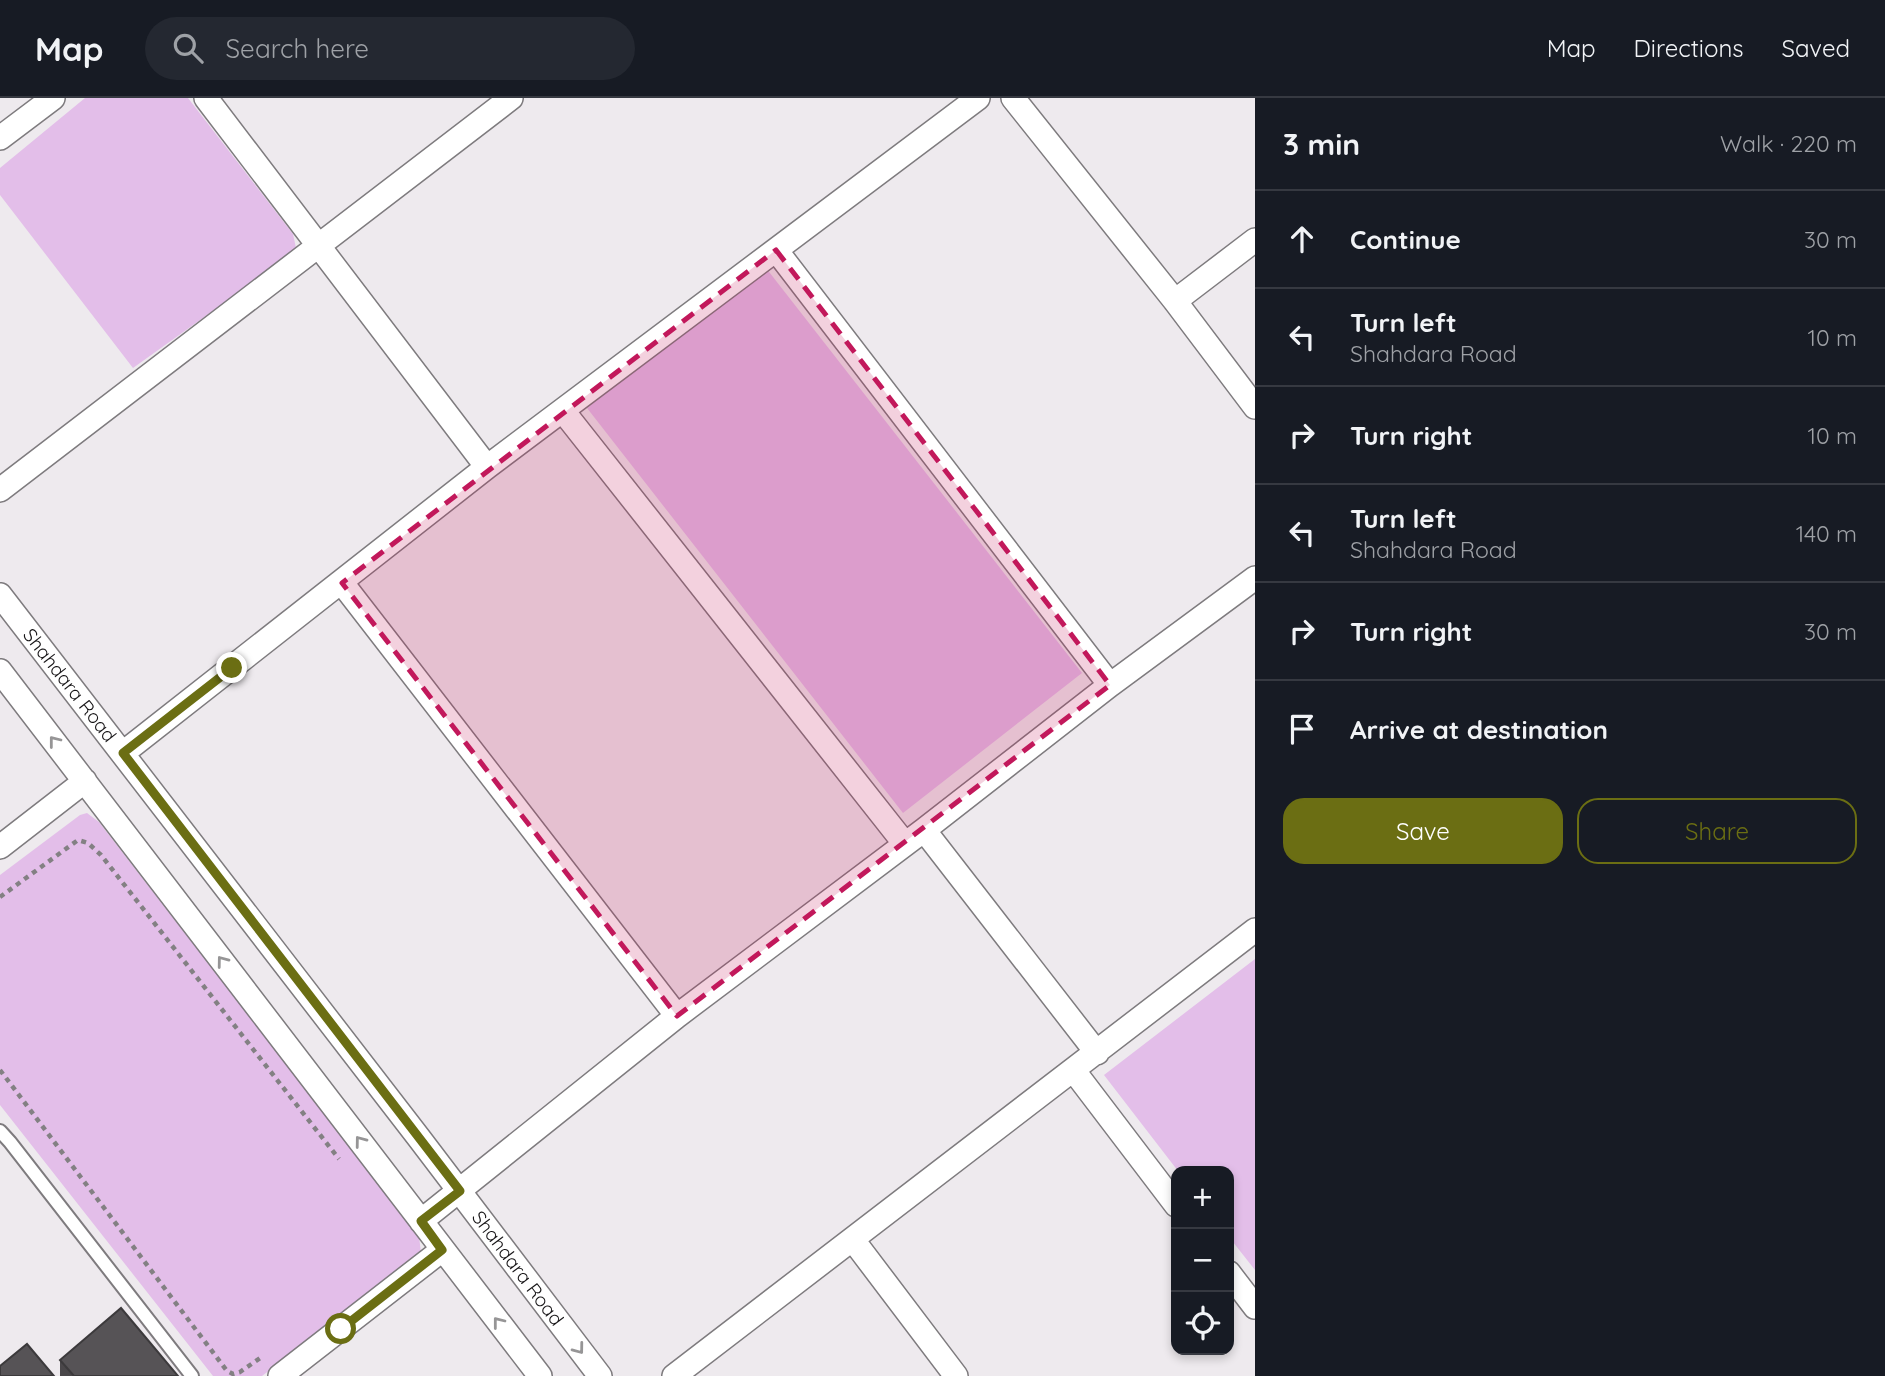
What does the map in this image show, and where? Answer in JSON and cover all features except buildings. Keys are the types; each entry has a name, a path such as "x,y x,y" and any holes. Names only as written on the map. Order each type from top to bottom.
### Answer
{"street":[{"path":"0,138 53,98"},
{"path":"206,98 486,467"},
{"path":"0,490 511,98"},
{"path":"123,753 486,467 978,98"},
{"path":"1013,98 1255,407"},
{"path":"1175,302 1255,240"},
{"path":"776,250 1110,685"},
{"path":"562,411 905,844"},
{"path":"421,1221 677,1016 924,830 1110,685 1255,578"},
{"path":"342,583 677,1016"},
{"name":"Shahdara Road","path":"0,595 600,1376"},
{"path":"0,671 540,1376"},
{"path":"0,847 85,781"},
{"path":"924,830 1097,1054"},
{"path":"674,1376 1097,1054 1255,930"},
{"path":"1074,1071 1171,1198"},
{"path":"853,1240 956,1376"},
{"path":"279,1376 442,1250"},
{"path":"1234,1280 1255,1307"}],"lane":[{"path":"0,1132 192,1376"}],"path":[{"path":"0,897 78,840 89,843 340,1160"},
{"path":"0,1070 228,1371 233,1374 240,1372 273,1349"}],"highlighted area":[{"path":"776,250 1110,685 677,1016 342,583"}],"shaded area":[{"path":"85,98 188,98 293,234 296,248 291,255 133,368 0,195 0,168"},
{"path":"766,268 1082,673 903,813 587,408"},
{"path":"87,813 99,822 419,1236 421,1253 415,1259 262,1376 213,1376 0,1105 0,875 80,815"},
{"path":"1255,959 1255,1270 1234,1243 1234,1166 1174,1166 1104,1075"}],"route":[{"path":"232,668 123,753 460,1191 421,1221 442,1250 341,1329"}]}
